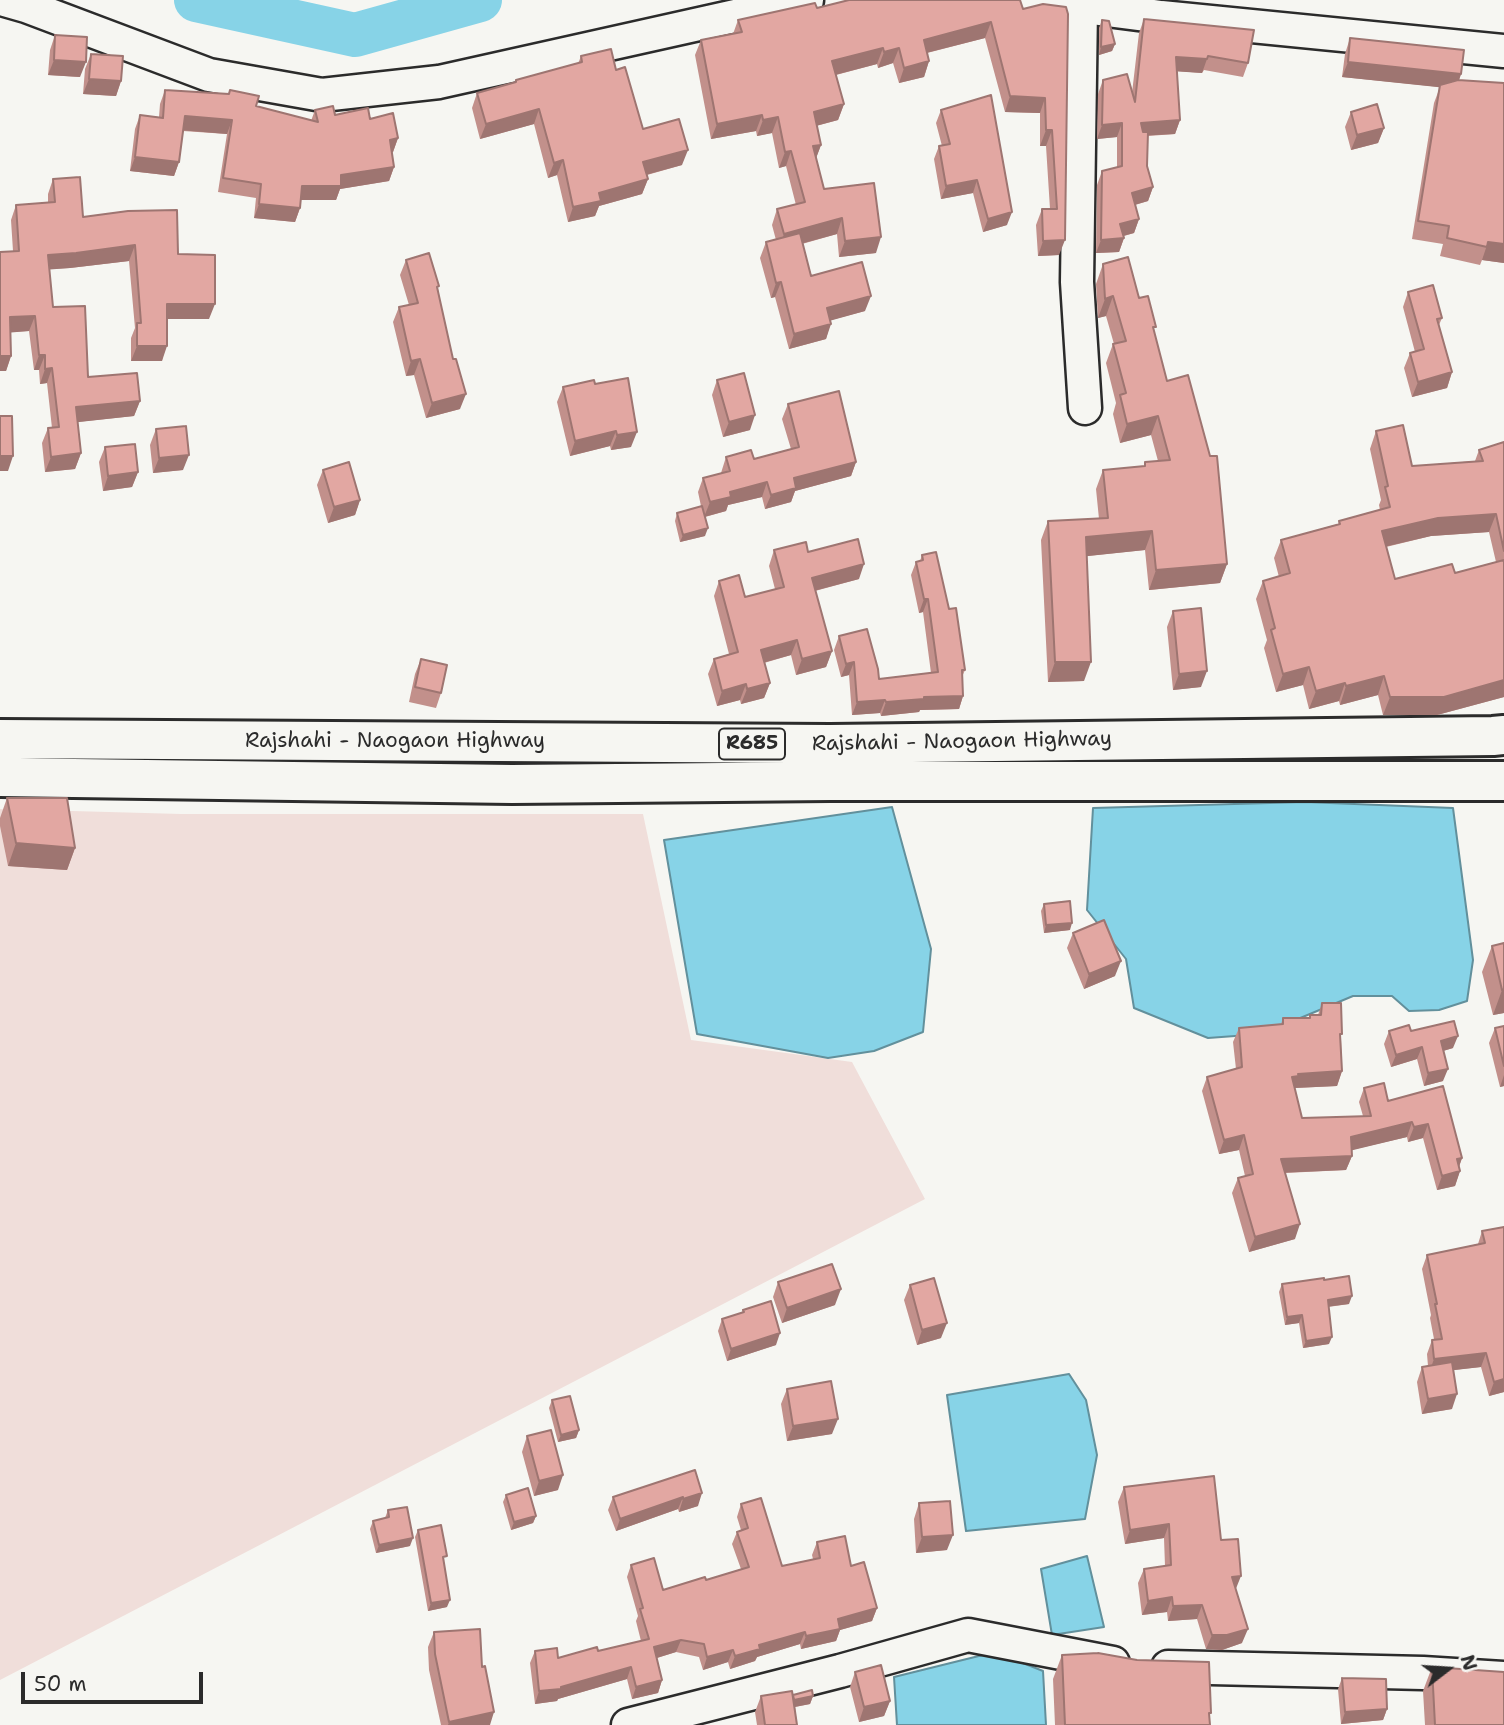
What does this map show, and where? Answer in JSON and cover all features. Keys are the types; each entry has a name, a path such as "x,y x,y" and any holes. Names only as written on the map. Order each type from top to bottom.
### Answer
{"main road":[{"name":"Rajshahi - Naogaon Highway","path":"0,739 830,744 1504,735"},
{"name":"Rajshahi - Naogaon Highway","path":"0,777 512,784 830,780 1504,781"}],"street":[{"path":"5,0 209,75 322,94 439,82 807,0"},
{"path":"1029,0 1174,19 1504,51"},
{"path":"1081,7 1077,282 1085,408"},
{"path":"628,1725 968,1635 1129,1666 1423,1673 1504,1678"}],"shaded area":[{"path":"0,809 181,814 643,814 691,1040 852,1062 925,1199 0,1680"}],"water":[{"path":"1305,802 1453,808 1473,960 1467,1001 1439,1010 1409,1011 1392,996 1353,996 1262,1034 1208,1038 1134,1008 1126,959 1087,910 1093,808"},
{"path":"892,807 931,949 923,1032 874,1051 828,1058 697,1034 664,840"},
{"path":"1069,1374 1086,1400 1097,1455 1085,1519 966,1531 947,1395"},
{"path":"1087,1556 1104,1627 1052,1635 1041,1569"},
{"path":"995,1652 1043,1671 1046,1725 897,1725 894,1677"}],"building":[{"path":"849,0 1020,0 1023,9 1043,4 1066,7 1065,240 1043,241 1042,209 1057,209 1052,130 1046,130 1045,98 1010,96 991,22 924,40 929,61 904,68 899,48 884,52 883,48 832,61 844,104 814,112 821,145 813,146 824,189 874,183 881,237 845,241 842,218 784,234 777,209 805,202 791,151 785,152 778,117 763,120 762,115 717,124 701,40 742,32 738,20 815,3 817,8"},
{"path":"1144,19 1254,30 1248,63 1208,56 1207,59 1176,57 1180,120 1141,123 1143,132 1148,132 1147,166 1153,187 1132,193 1139,219 1120,224 1124,238 1101,240 1102,171 1122,166 1122,123 1102,125 1103,80 1127,74 1135,102"},
{"path":"1102,20 1109,21 1115,44 1101,47"},
{"path":"55,35 87,37 86,62 54,60"},
{"path":"1350,38 1464,50 1461,74 1348,62"},
{"path":"611,49 616,70 625,67 643,129 679,119 688,150 643,162 648,179 599,193 601,201 573,207 563,160 554,163 539,109 486,124 477,93 582,62 581,56"},
{"path":"91,54 123,56 121,81 89,79"},
{"path":"1458,80 1504,83 1504,244 1488,242 1487,247 1447,238 1449,226 1418,221 1440,85"},
{"path":"165,90 229,94 230,90 259,96 256,106 318,122 315,110 333,106 335,115 368,108 370,119 393,113 398,138 390,140 394,167 341,175 341,186 302,186 300,208 259,204 261,184 223,178 232,120 185,116 179,162 135,157 140,115 163,118"},
{"path":"991,95 1012,212 988,219 977,180 946,186 939,146 950,144 941,110"},
{"path":"1377,104 1384,128 1357,135 1351,112"},
{"path":"80,177 83,217 128,211 177,210 178,254 215,255 215,304 167,304 167,346 137,346 137,323 141,323 135,245 48,255 53,307 85,306 88,377 137,373 140,401 76,407 81,453 51,457 48,428 59,427 52,368 45,369 45,355 39,355 35,316 10,317 11,356 0,356 0,252 19,251 16,205 55,202 53,179"},
{"path":"800,233 811,276 862,262 871,296 827,308 831,324 794,334 781,282 776,283 766,242"},
{"path":"429,253 439,286 437,287 453,359 456,359 466,394 432,403 420,359 411,361 399,307 418,303 406,260"},
{"path":"1128,257 1139,298 1148,296 1167,381 1188,375 1210,456 1217,456 1227,564 1156,570 1152,531 1086,537 1091,662 1055,662 1048,521 1108,518 1103,470 1145,466 1145,462 1170,460 1158,416 1127,424 1120,395 1126,393 1113,344 1126,341 1113,296 1105,299 1103,264"},
{"path":"1433,285 1442,318 1437,319 1452,372 1418,382 1410,353 1424,349 1408,292"},
{"path":"744,373 755,415 729,422 717,380"},
{"path":"628,378 637,432 617,435 616,431 575,441 563,387 594,380 595,384"},
{"path":"839,391 856,462 794,478 796,488 771,495 767,482 730,492 731,497 710,502 703,478 730,471 726,457 751,450 754,459 799,447 788,404"},
{"path":"0,416 12,416 13,456 0,456"},
{"path":"1403,425 1412,466 1483,461 1479,450 1504,442 1504,551 1496,514 1438,518 1382,531 1395,579 1452,564 1455,573 1504,560 1504,680 1444,697 1390,697 1384,676 1316,691 1309,667 1283,674 1271,630 1275,628 1263,581 1290,573 1281,540 1390,507 1376,431"},
{"path":"186,426 189,455 159,458 156,429"},
{"path":"135,444 138,472 108,476 105,447"},
{"path":"349,462 360,500 334,507 323,470"},
{"path":"702,506 708,528 683,535 677,513"},
{"path":"858,539 864,564 812,578 832,651 802,659 797,640 761,650 770,683 747,689 746,684 722,691 714,659 738,652 719,581 739,575 745,597 784,587 774,550 806,542 808,552"},
{"path":"936,552 949,609 956,608 965,670 962,670 963,696 857,702 854,662 846,664 839,636 867,629 879,679 938,672 928,599 924,599 916,562 923,560 922,555"},
{"path":"1201,608 1207,671 1179,674 1173,611"},
{"path":"421,659 447,665 441,693 415,687"},
{"path":"7,798 67,798 75,848 16,843"},
{"path":"1070,901 1072,923 1046,925 1044,904"},
{"path":"1104,920 1121,961 1089,974 1073,933"},
{"path":"1504,943 1504,989 1502,990 1492,946"},
{"path":"1322,1003 1341,1003 1342,1071 1298,1074 1299,1076 1292,1077 1302,1118 1371,1116 1364,1088 1384,1083 1388,1101 1443,1086 1462,1158 1457,1159 1460,1171 1442,1176 1428,1124 1414,1127 1412,1122 1351,1137 1352,1156 1281,1159 1300,1224 1255,1237 1238,1178 1253,1174 1244,1135 1224,1140 1207,1077 1242,1067 1239,1028 1283,1024 1283,1018 1310,1018 1310,1015 1321,1015"},
{"path":"1454,1021 1458,1036 1441,1041 1448,1069 1428,1073 1422,1047 1396,1055 1389,1031 1409,1025 1411,1031"},
{"path":"1504,1026 1504,1066 1495,1028"},
{"path":"1504,1227 1504,1379 1494,1382 1486,1353 1434,1359 1432,1340 1442,1339 1427,1255 1485,1243 1482,1231"},
{"path":"832,1264 841,1289 787,1308 778,1282"},
{"path":"1349,1276 1352,1296 1328,1300 1332,1337 1306,1341 1302,1315 1287,1317 1282,1284"},
{"path":"934,1278 947,1323 922,1330 910,1285"},
{"path":"771,1301 780,1333 731,1349 722,1319"},
{"path":"1452,1362 1457,1394 1428,1399 1422,1367"},
{"path":"831,1381 838,1419 793,1426 787,1389"},
{"path":"570,1396 579,1430 561,1435 552,1400"},
{"path":"551,1430 563,1475 539,1481 527,1436"},
{"path":"695,1470 702,1493 620,1519 613,1497"},
{"path":"1214,1476 1221,1540 1238,1539 1241,1576 1232,1577 1248,1629 1227,1635 1212,1635 1202,1605 1173,1606 1172,1597 1148,1601 1144,1569 1171,1565 1169,1524 1130,1530 1124,1487"},
{"path":"528,1488 536,1516 514,1522 506,1495"},
{"path":"761,1498 782,1566 820,1558 817,1542 845,1536 851,1566 864,1562 877,1608 838,1619 840,1629 806,1636 805,1632 759,1645 760,1649 735,1656 733,1650 707,1657 704,1644 681,1640 654,1647 662,1680 636,1687 631,1667 561,1689 539,1691 535,1651 557,1648 558,1658 597,1647 598,1651 649,1639 631,1565 654,1558 663,1590 749,1567 737,1532 748,1528 741,1504"},
{"path":"950,1501 953,1535 922,1537 919,1503"},
{"path":"407,1507 413,1538 379,1545 373,1521 389,1517 388,1510"},
{"path":"441,1525 447,1556 443,1557 450,1600 431,1603 418,1530"},
{"path":"480,1629 482,1667 485,1666 494,1712 449,1722 435,1654 434,1632"},
{"path":"1098,1653 1137,1660 1209,1662 1210,1725 1065,1725 1062,1655"},
{"path":"881,1665 890,1701 864,1707 855,1672"},
{"path":"1432,1667 1504,1672 1504,1725 1435,1725"},
{"path":"1342,1678 1386,1679 1387,1709 1345,1712"},
{"path":"812,1690 813,1696 794,1700 793,1695"},
{"path":"792,1691 797,1725 765,1725 761,1696"}],"waterway":[{"path":"196,0 355,35 480,0"}]}
